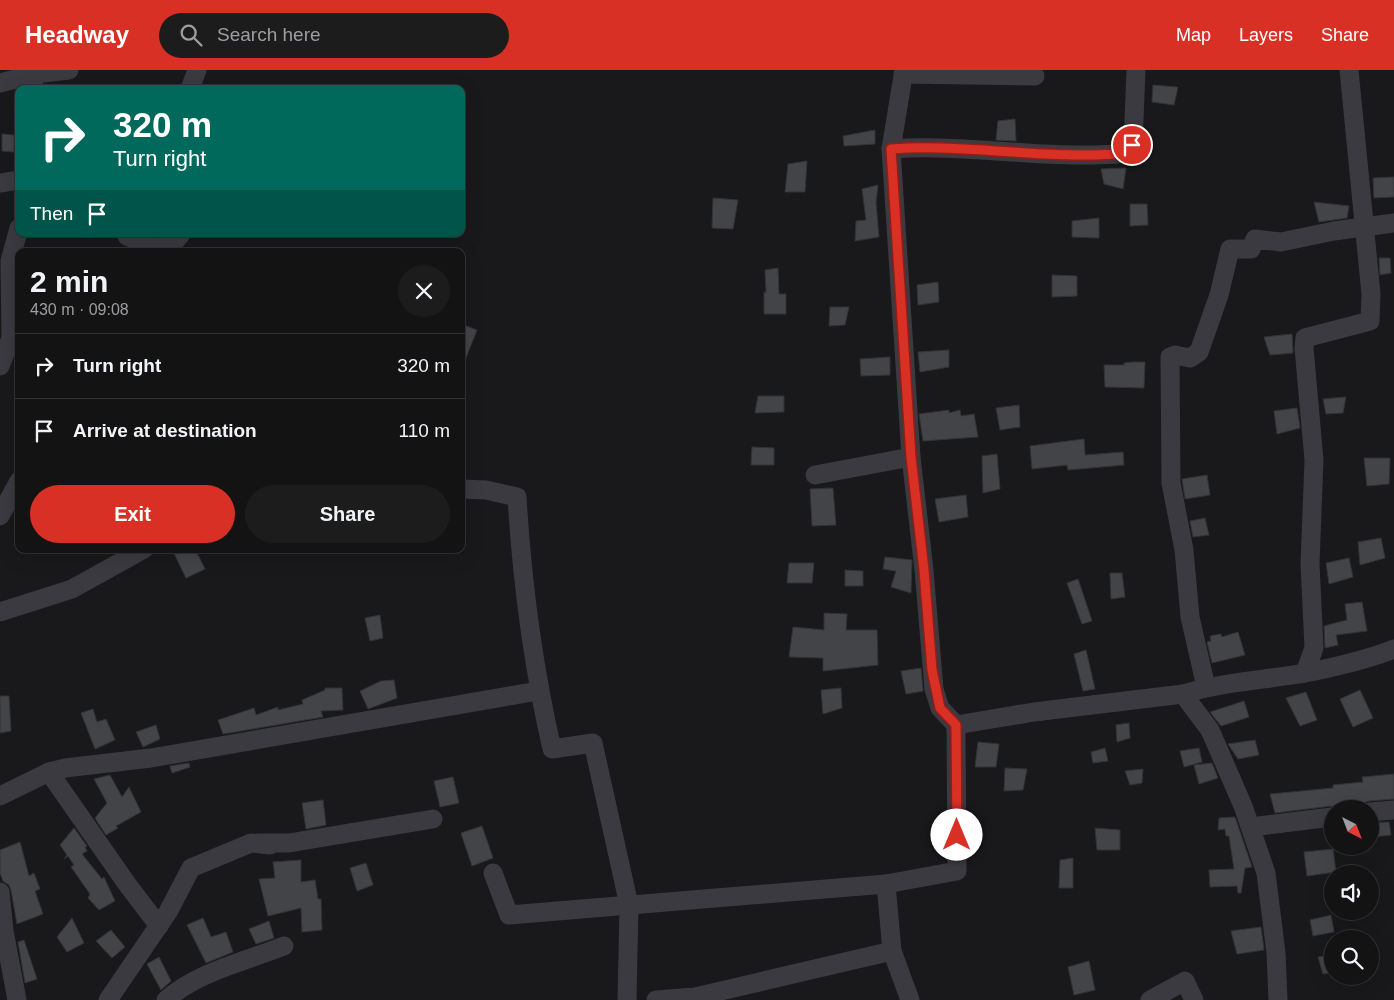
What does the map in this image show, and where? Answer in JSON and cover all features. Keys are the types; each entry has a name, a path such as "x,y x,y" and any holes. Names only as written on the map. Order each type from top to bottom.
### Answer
{"street":[{"path":"0,83 69,70"},
{"path":"192,85 198,70"},
{"path":"891,149 925,146 1046,154 1107,155 1128,153 1132,145 1136,70"},
{"path":"1305,673 1314,648 1310,564 1314,460 1304,348 1306,338 1370,321 1371,294 1349,70"},
{"path":"493,873 509,915 886,884 957,872 956,725 940,708 934,689 924,570 911,457 891,149 904,72 1035,76"},
{"path":"0,183 15,181"},
{"path":"1206,687 1190,617 1184,550 1171,484 1170,357 1175,355 1190,358 1199,352 1219,295 1230,249 1251,249 1255,239 1281,242 1394,223"},
{"path":"0,366 11,338 10,261 17,237"},
{"path":"125,240 158,248 179,237"},
{"path":"815,475 911,457"},
{"path":"0,516 15,488"},
{"path":"465,489 486,490 516,497 522,573 538,691 552,749 593,743 629,905 627,1000"},
{"path":"0,612 72,588 137,553"},
{"path":"956,725 1034,712 1184,694 1206,687 1305,673 1373,657 1394,649"},
{"path":"0,796 48,772 65,768 150,758 538,691"},
{"path":"1184,694 1210,730 1250,827 1266,873 1276,953 1278,1000"},
{"path":"48,772 159,926"},
{"path":"1379,811 1394,810"},
{"path":"1250,827 1324,818"},
{"path":"108,1000 159,926 191,868 250,843 289,843 433,820"},
{"path":"250,843 270,845"},
{"path":"886,884 892,951 910,1000"},
{"path":"0,892 4,931 17,1000"},
{"path":"166,1000 174,993 208,976 284,946"},
{"path":"656,1000 695,997 892,951"},
{"path":"1150,1000 1185,981 1194,1000"}],"building":[{"path":"1153,85 1178,87 1174,105 1152,102"},
{"path":"1015,119 1016,141 996,140 998,121"},
{"path":"875,130 875,144 844,146 843,136"},
{"path":"2,134 14,135 14,152 2,151"},
{"path":"807,161 805,192 785,192 788,164"},
{"path":"1126,168 1123,189 1104,184 1101,169"},
{"path":"1394,177 1394,197 1374,198 1373,178"},
{"path":"878,185 876,203 879,237 855,241 856,221 866,220 862,189"},
{"path":"713,198 738,200 733,229 712,228"},
{"path":"1314,202 1349,206 1347,218 1319,222"},
{"path":"1130,204 1147,204 1148,225 1130,226"},
{"path":"1099,218 1099,238 1072,237 1072,221"},
{"path":"1379,258 1390,258 1391,273 1380,275"},
{"path":"778,268 779,294 786,294 786,314 764,314 764,292 766,293 765,270"},
{"path":"1052,275 1077,276 1077,296 1052,297"},
{"path":"938,282 939,302 918,305 917,285"},
{"path":"830,307 849,307 845,325 829,326"},
{"path":"465,326 477,330 465,360"},
{"path":"1292,334 1293,353 1270,355 1264,337"},
{"path":"949,350 949,367 920,372 918,352"},
{"path":"890,357 890,375 861,376 860,359"},
{"path":"1145,362 1144,388 1105,387 1104,365 1124,365 1124,363"},
{"path":"758,396 784,396 784,412 755,413"},
{"path":"1346,397 1343,413 1326,414 1323,399"},
{"path":"1019,405 1020,427 1000,430 996,408"},
{"path":"1297,408 1300,428 1277,434 1274,411"},
{"path":"949,410 949,413 960,410 961,416 974,414 978,437 923,441 919,414"},
{"path":"1084,439 1085,455 1123,452 1124,465 1068,470 1067,465 1032,469 1030,446"},
{"path":"752,447 774,448 774,465 751,465"},
{"path":"997,454 1000,489 983,493 982,456"},
{"path":"1364,458 1390,458 1389,484 1367,486"},
{"path":"1207,475 1210,495 1185,499 1182,479"},
{"path":"833,488 836,525 812,526 810,489"},
{"path":"966,495 968,517 939,522 935,499"},
{"path":"1205,518 1209,535 1193,537 1190,521"},
{"path":"1381,538 1385,558 1360,565 1358,542"},
{"path":"174,553 197,553 205,569 186,578"},
{"path":"885,557 912,560 911,593 891,587 896,571 883,569"},
{"path":"1349,558 1353,577 1329,584 1326,563"},
{"path":"789,563 814,563 812,583 787,583"},
{"path":"845,570 863,571 863,586 845,586"},
{"path":"1110,573 1122,573 1125,597 1111,599"},
{"path":"1078,579 1092,621 1082,624 1067,583"},
{"path":"1362,602 1367,631 1336,635 1338,645 1325,648 1324,626 1347,620 1345,604"},
{"path":"824,613 847,614 846,630 877,630 878,665 823,671 823,658 789,657 793,627 824,630"},
{"path":"380,615 383,638 370,641 365,618"},
{"path":"1238,632 1245,655 1212,663 1207,642 1211,641 1210,636 1221,634 1222,637"},
{"path":"1086,650 1095,689 1083,691 1074,654"},
{"path":"921,668 923,691 906,694 901,671"},
{"path":"394,680 397,698 368,709 360,691 381,681"},
{"path":"325,688 342,688 343,710 321,711 323,717 223,734 218,720 254,708 256,715 278,707 278,710 303,704 302,700 325,690"},
{"path":"841,688 842,708 823,714 821,690"},
{"path":"1360,690 1373,718 1353,727 1340,699"},
{"path":"1306,692 1317,720 1300,726 1286,698"},
{"path":"0,696 9,696 11,731 0,733"},
{"path":"1244,701 1249,717 1221,726 1210,712"},
{"path":"93,709 97,722 106,719 115,740 95,749 81,713"},
{"path":"1129,723 1130,738 1117,742 1116,725"},
{"path":"156,725 160,739 143,747 136,732"},
{"path":"1255,740 1259,755 1238,759 1228,744"},
{"path":"978,742 999,744 996,767 975,767"},
{"path":"1105,748 1108,761 1093,763 1091,752"},
{"path":"1199,748 1202,762 1184,767 1180,751"},
{"path":"189,763 190,767 172,773 170,766"},
{"path":"1212,763 1218,778 1199,784 1194,765"},
{"path":"1005,768 1027,769 1023,790 1004,791"},
{"path":"1143,769 1142,783 1130,785 1125,771"},
{"path":"1394,774 1394,799 1324,800 1324,807 1275,813 1270,794 1333,788 1333,785 1363,782 1362,777"},
{"path":"110,775 122,797 129,787 141,812 116,826 118,828 106,835 95,818 107,803 94,779"},
{"path":"453,777 459,803 440,807 434,781"},
{"path":"323,800 326,825 306,829 302,803"},
{"path":"1235,817 1252,867 1245,868 1241,893 1238,893 1237,886 1210,887 1209,870 1234,869 1229,836 1226,836 1225,829 1218,830 1219,818"},
{"path":"1389,822 1391,835 1379,836 1379,823"},
{"path":"482,826 493,858 472,866 461,833"},
{"path":"74,828 87,846 85,847 87,851 82,854 102,879 104,877 115,901 99,910 88,898 90,894 71,867 74,865 68,856 64,859 67,855 60,845"},
{"path":"1095,828 1120,830 1120,850 1097,850"},
{"path":"20,842 29,876 34,873 40,889 35,891 43,914 17,924 11,890 9,885 3,881 0,873 0,850"},
{"path":"1324,850 1324,855 1334,855 1335,865 1324,865 1324,874 1307,876 1304,852"},
{"path":"1073,858 1073,888 1059,888 1060,860"},
{"path":"301,860 301,882 315,880 318,899 321,899 322,930 302,932 301,908 268,916 259,879 275,878 273,862"},
{"path":"366,863 373,885 357,891 350,868"},
{"path":"1324,917 1324,920 1332,920 1334,930 1324,930 1324,934 1313,936 1310,920"},
{"path":"72,918 84,943 67,952 57,937"},
{"path":"203,918 211,937 226,932 233,952 206,963 187,925"},
{"path":"269,921 274,938 256,944 249,929"},
{"path":"1261,927 1264,950 1237,954 1231,931"},
{"path":"111,930 125,947 112,958 96,941"},
{"path":"24,940 37,979 25,983 18,942"},
{"path":"1324,956 1324,974 1323,974 1318,957"},
{"path":"159,957 171,981 161,990 147,964"},
{"path":"1089,961 1095,990 1074,995 1068,967"}],"route":[{"path":"957,835 956,725 940,708 934,689 924,570 911,457 891,149 925,146 1046,154 1107,155 1128,153 1132,145"}]}
